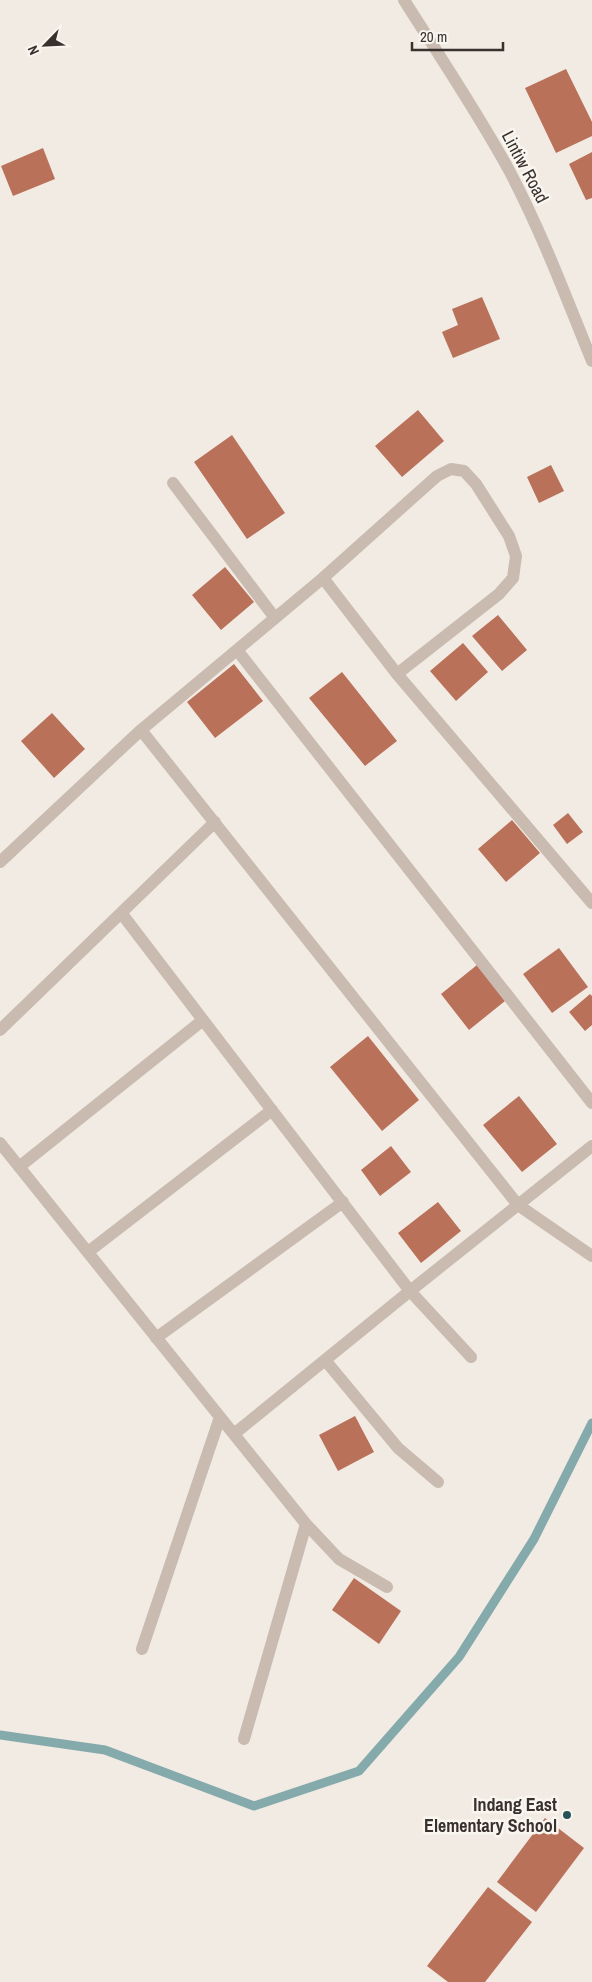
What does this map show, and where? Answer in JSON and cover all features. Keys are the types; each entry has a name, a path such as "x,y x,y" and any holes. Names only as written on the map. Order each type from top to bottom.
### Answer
{"street":[{"name":"Lintiw Road","path":"404,0 487,132 510,173 556,274 592,361"},
{"path":"0,862 141,730 323,578 437,476 451,469 464,470 476,484 509,536 516,556 513,578 499,594 397,674"},
{"path":"173,483 274,618"},
{"path":"323,578 397,674 592,904"},
{"path":"237,650 592,1103"},
{"path":"141,730 518,1206 592,1256"},
{"path":"0,1030 215,822"},
{"path":"122,914 410,1291 471,1357"},
{"path":"19,1167 203,1020"},
{"path":"88,1252 272,1110"},
{"path":"0,1143 306,1524 339,1559 387,1587"},
{"path":"234,1434 592,1146"},
{"path":"156,1338 343,1202"},
{"path":"325,1360 398,1448 438,1482"},
{"path":"142,1649 220,1417"},
{"path":"244,1739 306,1524"}],"building":[{"path":"566,69 592,122 592,136 556,153 525,88"},
{"path":"43,148 55,179 13,196 1,166"},
{"path":"592,152 592,198 586,200 569,164"},
{"path":"482,297 500,339 453,358 442,332 458,325 452,309"},
{"path":"418,410 444,441 402,477 375,446"},
{"path":"232,435 285,513 247,539 194,462"},
{"path":"551,465 564,491 539,503 527,477"},
{"path":"225,567 254,602 221,630 192,595"},
{"path":"498,615 527,650 502,671 472,636"},
{"path":"463,643 488,672 456,701 430,671"},
{"path":"234,664 263,701 215,738 187,702"},
{"path":"342,672 397,741 365,766 309,698"},
{"path":"52,713 85,749 54,778 21,741"},
{"path":"568,813 583,832 567,844 553,825"},
{"path":"512,820 540,853 506,882 478,849"},
{"path":"559,948 588,987 552,1013 523,974"},
{"path":"477,965 505,1001 469,1030 441,994"},
{"path":"590,994 592,996 592,1025 585,1031 569,1012"},
{"path":"368,1036 419,1100 382,1131 330,1067"},
{"path":"519,1096 557,1144 522,1172 483,1125"},
{"path":"391,1146 411,1172 380,1196 361,1170"},
{"path":"438,1202 461,1231 421,1263 398,1233"},
{"path":"355,1416 374,1452 338,1471 319,1435"},
{"path":"354,1578 401,1611 379,1644 332,1610"},
{"path":"545,1818 584,1848 536,1912 497,1882"},
{"path":"488,1887 532,1922 485,1982 448,1982 427,1966"}],"waterway":[{"path":"0,1735 105,1750 254,1806 359,1771 459,1657 534,1539 592,1423"}],"place":[{"name":"Indang East Elementary School","path":"567,1815"}]}
